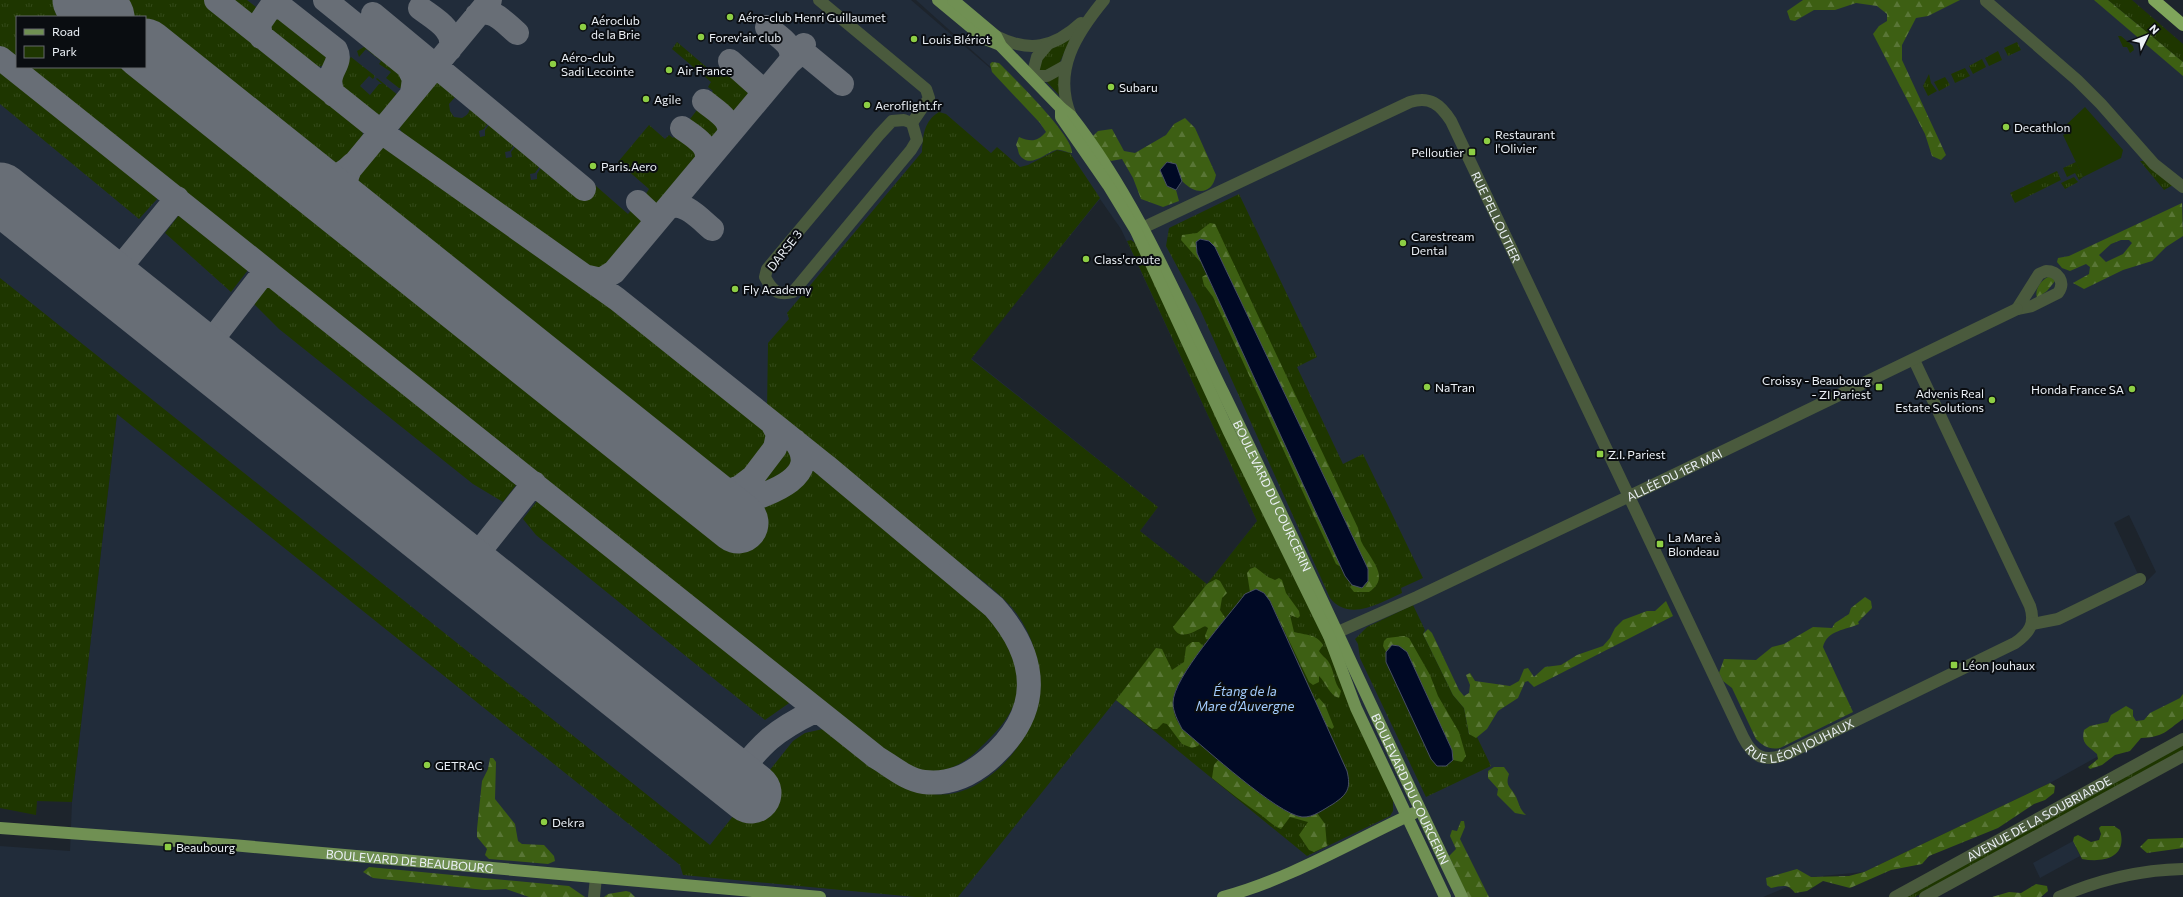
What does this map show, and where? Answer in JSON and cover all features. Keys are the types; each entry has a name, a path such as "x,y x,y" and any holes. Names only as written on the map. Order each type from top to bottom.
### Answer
{"highway":[{"path":"2154,0 2183,24"}],"main road":[{"name":"BOULEVARD DU COURCERIN","path":"938,0 986,38 998,41"},
{"name":"BOULEVARD DU COURCERIN","path":"953,0 998,41 1066,112 1061,117 1139,229 1333,634 1462,897"},
{"name":"BOULEVARD DU COURCERIN","path":"1333,634 1356,708 1445,897"},
{"path":"1223,897 1245,891 1304,866 1419,811"},
{"name":"BOULEVARD DE BEAUBOURG","path":"0,828 232,844 820,897"}],"street":[{"path":"819,0 926,89 929,98 912,123"},
{"path":"1066,112 1064,95 1065,66 1072,45 1089,18 1104,0"},
{"path":"1986,1 2077,80 2101,104 2154,164 2183,187"},
{"path":"998,41 1037,46 1048,44 1064,37 1089,18"},
{"path":"1048,44 1037,57 1032,76 1047,76 1065,66"},
{"name":"RUE PELLOUTIER","path":"1139,229 1400,106 1419,99 1435,103 1444,111 1451,121 1628,495"},
{"name":"DARSE 3","path":"904,120 912,123 918,140 911,150 793,292 783,294 775,291 765,277 767,269 892,121 904,120"},
{"name":"ALLÉE DU 1ER MAI","path":"1333,634 1417,597 1628,495 1914,360 2017,309"},
{"path":"1914,360 2030,606 2033,616 2032,624 2058,619 2140,579"},
{"name":"RUE LÉON JOUHAUX","path":"1628,495 1743,737 1752,752 1759,757 1774,758 1786,754 2015,644 2027,635 2032,624"},
{"name":"AVENUE DE LA SOUBRIARDE","path":"1894,897 2183,739"},
{"name":"AVENUE DE LA SOUBRIARDE","path":"1925,897 2183,756"},
{"path":"2059,897 2116,877 2154,871 2183,869"},
{"path":"594,897 596,877"}],"shaded area":[{"path":"0,0 911,0 1025,98 916,0 2096,0 2183,72 2183,709 2050,783 1864,872 1811,877 1763,897 0,897 0,846 70,851 72,802 117,414 0,321","holes":["1100,199 1121,229 1257,521 1207,584 1140,531 1158,507 971,358","2129,515 2156,572 2143,585 2114,523"]},
{"path":"2073,841 2080,856 2040,878 2033,863"}],"green space":[{"path":"0,0 62,0 83,16 16,16 16,58 0,46"},
{"path":"106,0 207,0 359,122 363,137 361,144 352,158 339,166 331,168 319,166 307,161 146,32 146,16 126,16"},
{"path":"231,0 247,0 256,7 256,12 252,16 247,17 232,6"},
{"path":"1803,0 1960,0 1928,16 1916,18 1902,45 1902,60 1946,155 1941,160 1932,156 1925,134 1873,34 1879,26 1887,21 1887,14 1877,6 1856,3 1835,10 1814,10 1795,21 1790,20 1787,11"},
{"path":"2094,0 2108,0 2183,62 2183,76"},
{"path":"2108,0 2132,0 2183,44 2183,62"},
{"path":"279,14 289,21 289,24 294,27 296,26 311,38 310,41 316,45 319,44 329,53 331,57 329,62 325,65 316,67 305,64 289,54 276,39 272,31 271,23 274,16"},
{"path":"355,15 371,17 426,62 419,64 413,62"},
{"path":"2118,36 2121,36 2133,46 2134,50 2130,53 2127,47 2123,47"},
{"path":"1071,38 1059,64 1040,73 1039,66 1047,51"},
{"path":"677,42 717,76 724,67 730,66 753,85 755,92 734,117 708,96 713,91 708,87 711,82 672,49"},
{"path":"2017,42 2021,50 2008,56 2004,48"},
{"path":"364,47 377,51 393,62 405,76 407,82 406,88 399,88 386,78 391,72 379,64 381,61 366,49 359,57 357,51"},
{"path":"1998,51 2002,60 1989,66 1985,58"},
{"path":"351,57 375,76 373,79 369,76 360,86 370,95 379,84 382,84 376,79 377,78 399,96 393,105 384,113 377,115 358,104 343,92 339,77 343,68"},
{"path":"1982,59 1986,67 1973,74 1969,66"},
{"path":"992,62 999,63 1042,107 1063,134 1070,145 1072,153 1056,150 1032,161 1023,159 1019,154 1016,145 1019,137 1027,140 1034,140 1040,138 1046,132 1040,123 992,72 990,64"},
{"path":"146,67 730,533 755,504 784,492 792,487 813,462 823,471 822,473 958,590 990,620 1005,641 1018,668 1018,693 1011,712 992,736 962,762 949,769 929,772 907,766 887,755 28,68 146,68"},
{"path":"1965,68 1970,76 1955,83 1951,74"},
{"path":"0,71 158,198 139,219 0,104"},
{"path":"439,73 466,94 456,96 449,104 450,111 454,117 462,118 469,112 470,109 468,102 471,99 492,117 484,129 479,131 480,137 485,136 485,130 494,118 518,139 510,151 505,152 506,158 512,157 511,152 520,140 544,160 535,173 530,174 531,180 537,179 537,174 545,161 584,193 587,189 565,170 572,165 628,214 635,206 647,215 647,222 606,271 599,275 592,274 452,175 402,133 399,127 401,119"},
{"path":"1929,74 1931,83 1937,91 1928,96 1923,86"},
{"path":"1059,75 1061,97 1046,81"},
{"path":"1945,77 1950,85 1939,91 1934,82"},
{"path":"700,106 725,128 712,143 687,123"},
{"path":"2085,107 2123,150 2121,158 2083,177 2063,135 2070,132 2066,125"},
{"path":"939,112 946,114 991,153 997,147 1020,167 1028,165 1057,150 1070,153 1100,198 971,359 1158,507 1140,531 1207,584 1257,521 1127,241 1131,240 1135,243 1309,603 1393,800 1393,811 1390,816 1307,856 1116,700 958,897 915,897 683,875 680,865 117,414 72,802 37,801 36,815 0,808 0,278 710,845 793,741 805,733 823,729 874,769 888,778 918,791 941,795 957,793 971,788 991,775 1008,759 1022,741 1032,721 1037,700 1039,678 1036,656 1029,635 1017,614 1001,596 979,578 767,411 768,343 789,319 787,313 922,152 927,124"},
{"path":"1185,118 1195,128 1216,175 1211,186 1203,191 1198,191 1183,182 1176,164 1167,186 1176,190 1179,201 1163,207 1141,199 1133,178 1122,159 1111,161 1108,159 1093,136 1098,131 1112,129 1124,151 1135,153 1166,135 1174,124"},
{"path":"649,125 665,139 669,135 673,138 678,133 703,154 658,207 655,208 648,205 643,199 649,189 618,162"},
{"path":"383,145 395,148 584,280 765,423 770,433 771,440 761,459 742,478 730,484 716,483 703,477 362,204 358,198 355,186 358,169 375,148"},
{"path":"2140,161 2145,161 2173,185 2164,190"},
{"path":"2076,162 2083,177 2079,180 2075,173 2067,177 2063,168"},
{"path":"2057,171 2061,180 2015,203 2010,193"},
{"path":"2074,177 2078,182 2065,189 2061,183"},
{"path":"1239,194 1317,357 1297,367 1343,464 1363,454 1423,578 1401,588 1402,593 1375,605 1355,610 1346,609 1338,605 1330,598 1199,307 1166,246 1169,228"},
{"path":"2182,203 2183,236 2166,247 2152,261 2123,270 2084,289 2073,283 2089,274 2090,267 2086,264 2070,271 2062,268 2057,262 2058,258 2069,256","holes":["2121,240 2129,240 2132,243 2123,254 2106,262 2099,255 2111,244"]},
{"path":"179,215 248,270 231,292 165,233"},
{"path":"1210,223 1215,224 1358,528 1361,541 1377,567 1379,580 1376,586 1369,592 1354,592 1350,587 1368,569 1215,247 1209,241 1200,239 1197,253 1203,265 1181,240 1182,235 1197,233"},
{"path":"1207,274 1341,567 1336,564 1213,297 1204,285 1202,277"},
{"path":"2050,276 2055,281 2047,291 2037,298 2036,295 2039,285 2044,279"},
{"path":"268,285 516,485 503,502 473,484 279,329 254,304"},
{"path":"788,450 794,452 796,460 793,468 787,476 770,488 751,495 743,495 744,491 756,481 779,454"},
{"path":"537,501 792,701 765,720 536,535 523,519"},
{"path":"1255,567 1268,577 1275,580 1279,578 1282,580 1286,593 1299,611 1300,616 1298,618 1290,615 1294,632 1314,637 1323,645 1319,651 1328,661 1332,669 1338,688 1341,691 1339,698 1333,695 1319,676 1319,682 1313,685 1309,682 1270,601 1256,589 1250,592 1247,573 1250,569"},
{"path":"1216,579 1220,581 1227,593 1222,598 1220,610 1226,619 1210,640 1206,639 1205,636 1208,628 1205,626 1188,634 1180,634 1173,627 1207,584"},
{"path":"1865,597 1871,601 1872,608 1858,622 1859,624 1838,631 1828,637 1823,647 1853,712 1780,748 1769,748 1761,744 1756,739 1732,688 1723,681 1719,673 1724,659 1756,660 1772,647 1784,644 1813,627 1832,628 1835,623 1849,614 1851,608"},
{"path":"1666,601 1673,616 1534,687 1528,681 1525,682 1518,698 1498,711 1487,729 1476,738 1469,734 1464,708 1453,695 1423,634 1428,629 1432,633 1459,690 1464,696 1469,693 1470,685 1466,675 1470,673 1475,681 1510,686 1519,681 1524,669 1528,668 1534,677 1545,667 1561,665 1577,655 1603,646 1610,638 1615,628 1623,620 1647,611 1655,611"},
{"path":"1413,605 1425,630 1423,634 1453,695 1464,708 1469,734 1477,737 1491,766 1426,797 1360,658 1358,644 1355,639 1367,627"},
{"path":"1404,636 1409,638 1430,675 1438,696 1459,732 1466,756 1462,762 1453,760 1452,750 1407,652 1392,645 1386,652 1383,646 1384,641 1387,638"},
{"path":"1192,642 1199,642 1204,647 1183,675 1174,697 1173,708 1176,719 1183,729 1200,743 1198,746 1192,748 1182,744 1167,724 1163,723 1157,729 1153,729 1116,700 1156,648 1162,649 1172,670 1184,662 1186,647"},
{"path":"2183,694 2183,719 2160,735 2141,738 2130,751 2115,755 2102,765 2090,769 2088,767 2098,759 2097,754 2084,741 2084,730 2090,726 2108,722 2111,715 2126,706 2133,710 2133,716 2136,721 2144,720 2150,713 2180,698"},
{"path":"1319,698 1325,705 1334,727 1332,729 1327,726 1315,701"},
{"path":"2183,745 2183,750 1915,897 1904,897"},
{"path":"490,758 493,758 496,762 495,799 515,824 518,841 522,844 544,845 554,856 555,861 548,864 489,859 485,855 487,849 477,837 477,829 482,781 488,769"},
{"path":"1219,759 1252,787 1280,807 1294,814 1306,816 1317,813 1325,824 1327,846 1314,852 1309,850 1299,835 1308,822 1290,817 1281,829 1278,828 1212,778 1214,765"},
{"path":"1494,767 1504,767 1509,774 1508,784 1526,815 1515,813 1497,795 1498,789 1488,778 1488,771"},
{"path":"2050,783 2055,786 2054,793 2045,800 2034,804 1998,828 1929,856 1922,864 1891,870 1850,888 1823,881 1807,891 1795,893 1787,886 1771,888 1767,885 1766,878 1797,869 1811,877 1849,876 1864,872"},
{"path":"1461,821 1464,821 1465,827 1460,839 1489,897 1468,897 1449,856 1456,849 1450,836 1452,830 1457,831"},
{"path":"2101,826 2114,826 2120,830 2122,839 2117,853 2105,859 2082,859 2073,841 2074,837 2078,835 2091,842 2099,840 2101,834 2099,828"},
{"path":"2183,838 2183,848 2147,853 2140,847 2148,839"},
{"path":"369,867 569,886 585,897 529,897 506,889 485,890 373,878 363,872"},
{"path":"2036,884 2047,886 2048,891 2041,897 1992,897 2009,892 2021,893"},
{"path":"626,891 630,892 635,897 604,897 608,894"}],"water":[{"path":"1167,162 1176,164 1182,181 1176,190 1167,186 1160,170"},
{"path":"1200,239 1209,241 1215,247 1368,569 1368,581 1362,588 1352,585 1345,576 1197,253 1196,242"},
{"name":"Étang de la Mare d’Auvergne","path":"1256,589 1264,593 1270,601 1347,771 1349,782 1345,794 1333,804 1318,813 1306,817 1291,813 1276,805 1241,779 1182,729 1174,710 1173,703 1175,692 1191,663 1245,594"},
{"path":"1392,645 1399,646 1407,652 1452,750 1453,760 1446,766 1437,766 1431,759 1386,662 1386,652"}],"taxiway":[{"path":"0,58 876,757 911,779 933,783 942,782 950,781 974,771 988,760 1006,742 1019,724 1026,705 1029,685 1027,666 1020,646 1009,627 994,607 826,466 617,299 380,131 216,0"},
{"path":"325,0 408,67 414,79 412,93"},
{"path":"365,225 354,213 345,193 345,185 350,169 490,0"},
{"path":"261,37 259,24 270,8 276,6 284,9 336,50 338,56 330,81 334,95"},
{"path":"420,8 437,20 447,30 451,42 450,49"},
{"path":"477,15 483,13 493,14 517,33"},
{"path":"373,14 584,189"},
{"path":"767,27 789,46 791,51 790,62"},
{"path":"588,277 601,280 614,272 804,45"},
{"path":"790,62 799,54 807,55 842,84"},
{"path":"730,61 758,86 760,91 759,99"},
{"path":"704,101 726,120 729,125 728,136"},
{"path":"682,128 704,146 707,156 706,162"},
{"path":"290,165 314,177 330,178 337,176 353,164"},
{"path":"109,281 177,198"},
{"path":"638,202 654,217 653,225"},
{"path":"668,208 674,206 685,208 691,211 712,229"},
{"path":"201,354 266,270"},
{"path":"676,474 705,492 726,492 740,487 753,477 775,448 778,434 772,423"},
{"path":"722,510 764,495 780,488 793,479 801,468 802,456 795,441"},
{"path":"467,567 534,483"},
{"path":"734,779 761,747 770,739 789,725 815,711"}],"runway":[{"path":"83,0 103,16"},
{"path":"146,50 738,523"},
{"path":"0,193 751,793"}],"place":[{"name":"Aéro-club Henri Guillaumet","path":"730,17"},
{"name":"Aéroclub de la Brie","path":"583,27"},
{"name":"Forev'air club","path":"701,37"},
{"name":"Louis Blériot","path":"914,39"},
{"name":"Aéro-club Sadi Lecointe","path":"553,64"},
{"name":"Air France","path":"669,70"},
{"name":"Subaru","path":"1111,87"},
{"name":"Agile","path":"646,99"},
{"name":"Aeroflight.fr","path":"867,105"},
{"name":"Decathlon","path":"2006,127"},
{"name":"Restaurant l'Olivier","path":"1487,141"},
{"name":"Pelloutier","path":"1472,152"},
{"name":"Paris.Aero","path":"593,166"},
{"name":"Carestream Dental","path":"1403,243"},
{"name":"Class'croute","path":"1086,259"},
{"name":"Fly Academy","path":"735,289"},
{"name":"NaTran","path":"1427,387"},
{"name":"Croissy - Beaubourg - ZI Pariest","path":"1879,387"},
{"name":"Honda France SA","path":"2132,389"},
{"name":"Advenis Real Estate Solutions","path":"1992,400"},
{"name":"Z.I. Pariest","path":"1600,454"},
{"name":"La Mare à Blondeau","path":"1660,544"},
{"name":"Léon Jouhaux","path":"1954,665"},
{"name":"GETRAC","path":"427,765"},
{"name":"Dekra","path":"544,822"},
{"name":"Beaubourg","path":"168,847"}]}
